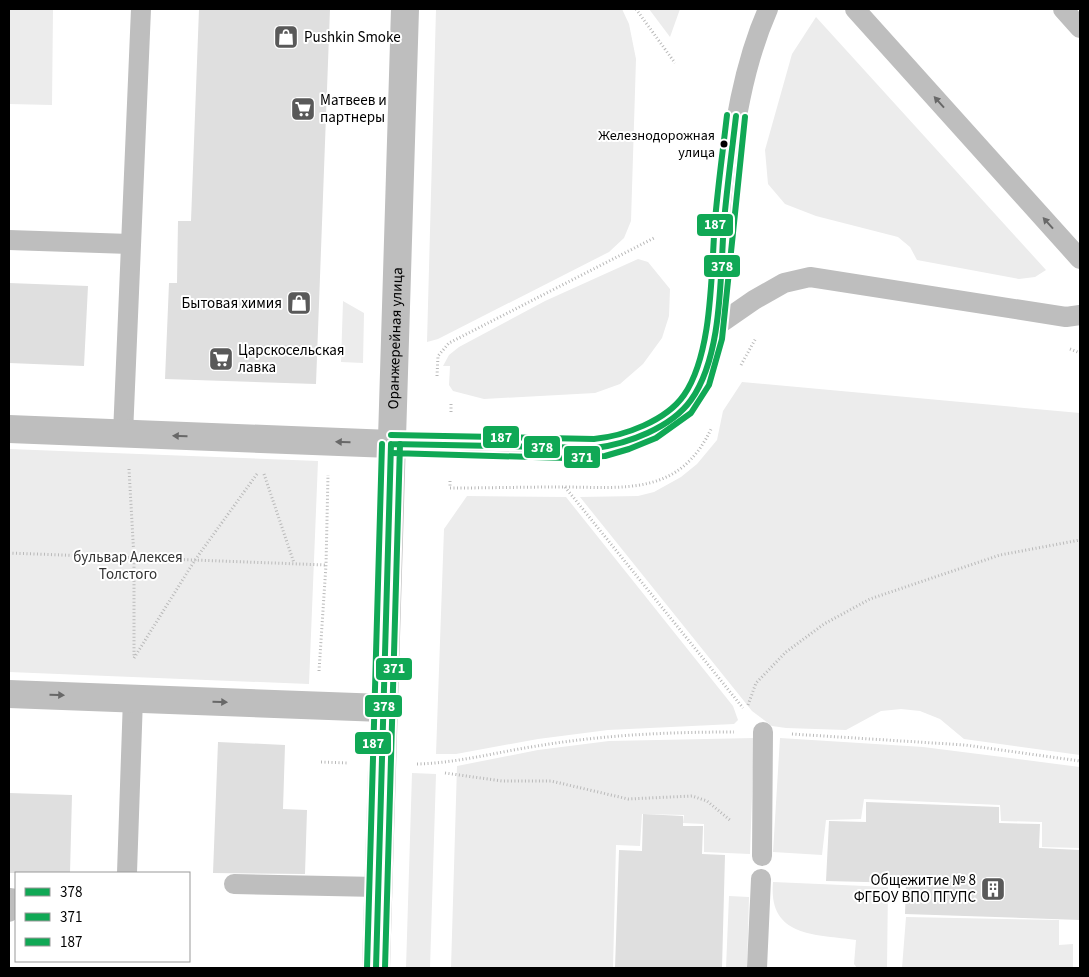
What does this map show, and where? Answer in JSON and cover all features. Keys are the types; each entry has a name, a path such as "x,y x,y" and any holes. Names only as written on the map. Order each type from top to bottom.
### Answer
{"street":[{"name":"Оранжерейная улица","path":"376,968 405,9"},
{"path":"9,429 391,444"},
{"path":"9,694 383,708"}],"lane":[{"path":"123,434 140,9"},
{"path":"391,444 604,447 628,440 656,427 682,410 691,400 700,384 715,327 727,191 736,116 757,34 768,9"},
{"path":"855,9 1080,259"},
{"path":"1063,9 1080,28"},
{"path":"9,240 130,244"},
{"path":"715,327 754,300 784,283 810,277 1066,318 1080,315"},
{"path":"127,872 133,698"},
{"path":"762,851 763,732"},
{"path":"757,968 761,879"},
{"path":"234,884 378,887"},
{"path":"9,912 9,898 15,899"}],"path":[{"path":"636,9 675,63"},
{"path":"437,376 438,356 449,343 654,238"},
{"path":"740,368 760,330"},
{"path":"1062,346 1080,353"},
{"path":"451,402 451,412"},
{"path":"710,432 713,424"},
{"path":"123,434 130,474 134,558 134,667"},
{"path":"134,658 195,560 262,467 294,564"},
{"path":"318,674 326,565 328,473"},
{"path":"565,487 746,711 756,683 786,652 824,624 870,599 1000,554 1080,540"},
{"path":"9,553 326,565"},
{"path":"445,773 502,780 551,781 628,799 692,796 707,801 762,851"}],"green space":[{"path":"9,9 53,9 52,105 9,104"},
{"path":"436,9 622,9 629,24 636,59 631,221 624,238 609,252 438,339 427,342"},
{"path":"649,9 680,9 670,37"},
{"path":"816,17 1046,270 1035,277 1019,279 917,260 910,247 898,237 816,216 785,204 768,184 765,150 792,54"},
{"path":"638,259 648,262 670,289 669,316 662,338 643,364 620,384 595,393 484,399 453,391 449,385 450,366 443,366 449,355 459,347 545,301"},
{"path":"343,301 364,313 363,363 341,362"},
{"path":"742,382 1080,413 1080,755 964,739 940,719 920,711 901,709 881,711 846,730 772,726 752,711 580,497 638,496 654,492 681,477 697,464 717,440 723,411"},
{"name":"бульвар Алексея Толстого","path":"9,449 318,461 309,684 9,672"},
{"path":"467,496 566,497 733,706 738,720 734,724 608,730 538,739 456,754 436,754 444,529"},
{"path":"754,738 750,854 704,852 704,824 683,823 684,815 642,814 640,846 616,845 613,968 451,968 457,766 538,750 609,741"},
{"path":"780,738 923,747 1080,767 1080,848 1042,847 1042,822 1001,821 1000,805 864,799 861,819 826,820 822,855 773,852"},
{"path":"412,773 436,774 430,968 406,968"},
{"path":"773,882 888,887 887,968 857,968 854,964 856,940 811,934 798,930 787,923 778,914 773,900"},
{"path":"729,896 749,897 747,968 726,968"},
{"path":"906,917 1059,920 1059,945 1073,944 1073,968 902,968"}],"building":[{"path":"199,9 330,9 316,384 165,379 169,283 177,283 178,221 191,221"},
{"path":"9,283 88,286 84,366 9,363"},
{"path":"218,742 285,745 283,809 307,810 305,874 213,873"},
{"path":"9,793 72,795 70,872 9,873"},
{"path":"866,802 999,807 999,823 1040,824 1039,848 1080,850 1080,920 905,914 906,883 826,881 829,821 866,822"},
{"path":"643,814 683,816 683,826 703,826 702,854 725,855 722,968 615,968 619,850 642,851"}],"transit line":[{"name":"187","path":"391,435 594,439 618,435 644,426 656,420 676,404 684,395 693,378 701,357 705,335 709,311 716,208 727,115"},
{"name":"378","path":"391,444 595,448 621,443 648,433 672,419 682,410 691,400 701,382 709,361 714,338 718,314 725,209 736,116"},
{"name":"371","path":"391,453 566,458 605,456 656,438 691,413 709,385 722,339 745,117"},
{"name":"187","path":"367,968 382,444"},
{"name":"378","path":"376,968 391,444"},
{"name":"371","path":"385,968 400,444"}],"place":[{"name":"Pushkin Smoke","path":"286,37"},
{"name":"Матвеев и партнеры","path":"303,109"},
{"name":"Железнодорожная улица","path":"724,144"},
{"name":"Бытовая химия","path":"299,303"},
{"name":"Царскосельская лавка","path":"221,359"},
{"name":"Общежитие № 8 ФГБОУ ВПО ПГУПС","path":"993,889"}]}
